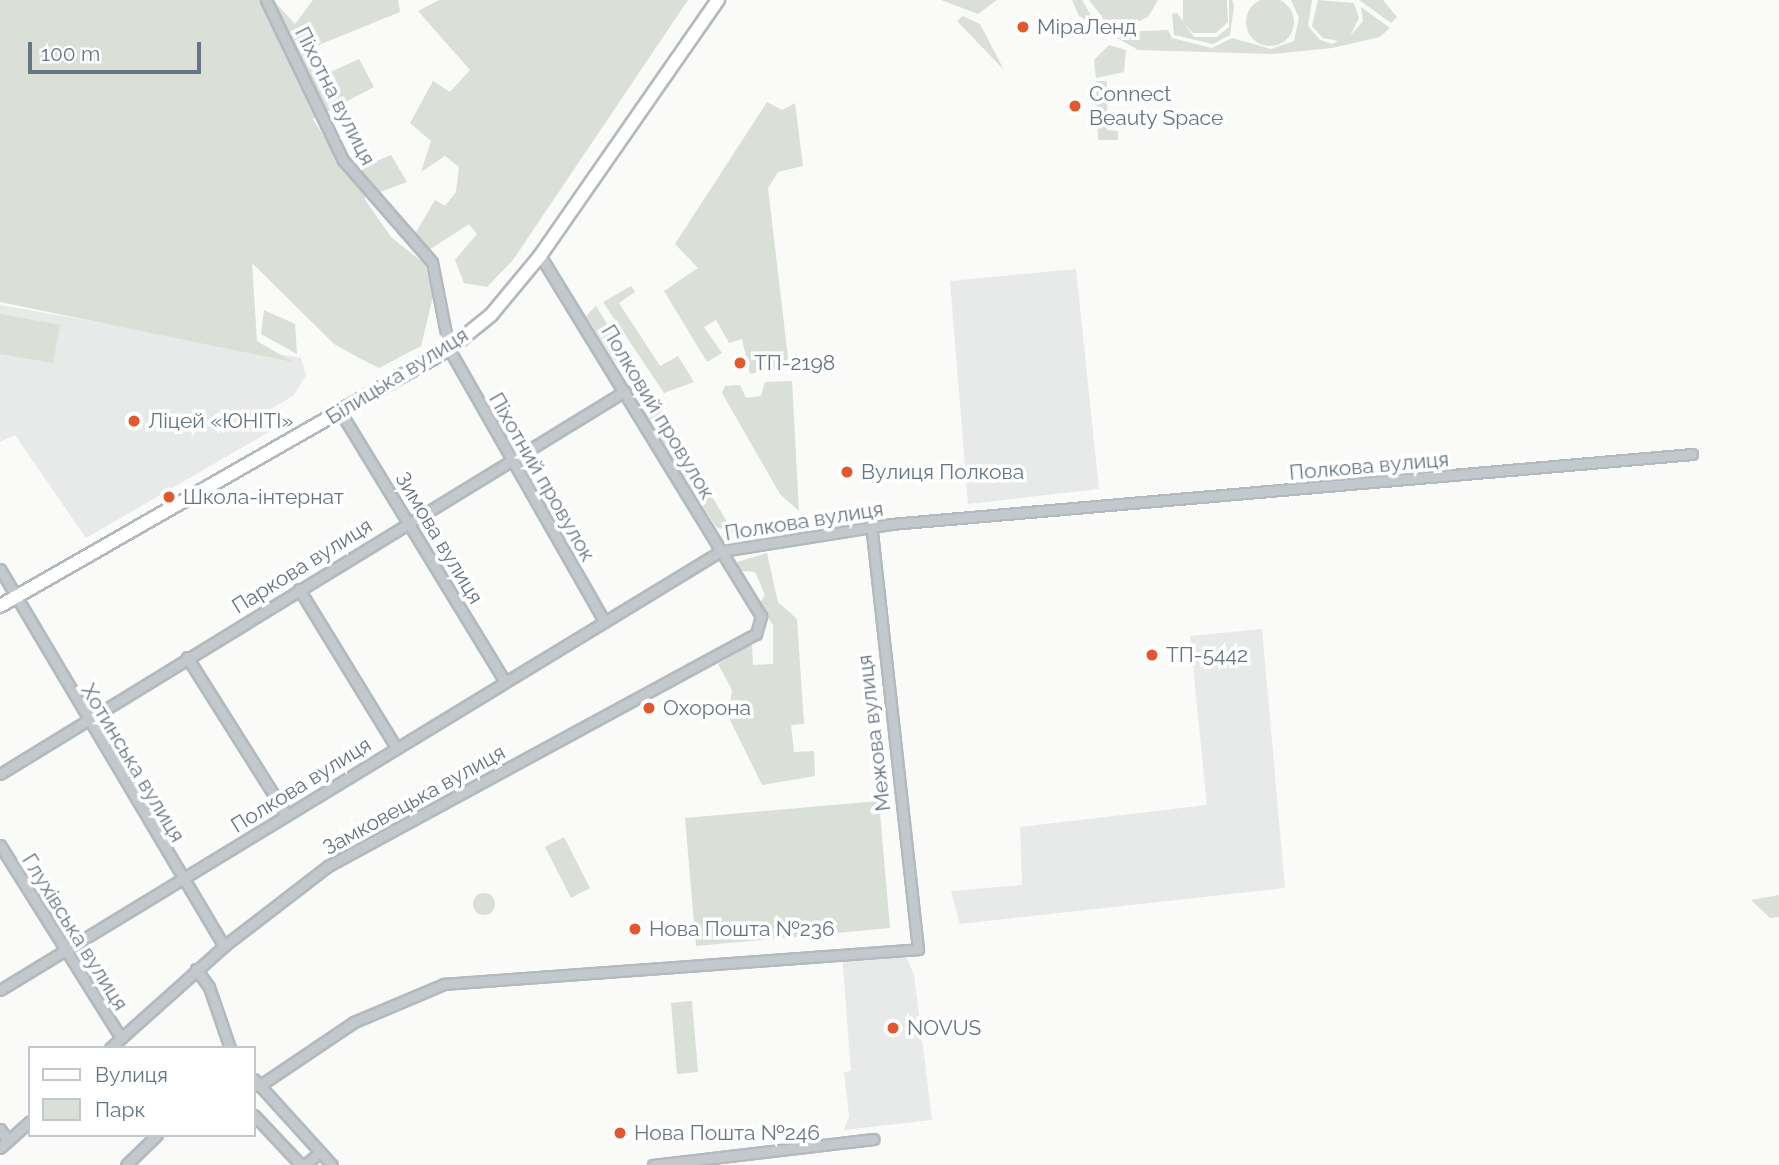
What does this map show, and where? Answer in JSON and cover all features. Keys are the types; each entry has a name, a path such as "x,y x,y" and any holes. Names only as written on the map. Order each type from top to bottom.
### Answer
{"main road":[{"name":"Білицька вулиця","path":"0,606 449,349 491,315 540,257 718,0"}],"street":[{"name":"Піхотна вулиця","path":"266,0 343,160 432,262 449,349"},
{"name":"Полковий провулок","path":"540,257 625,391 721,551 761,625"},
{"name":"Піхотний провулок","path":"449,349 605,622"},
{"name":"Паркова вулиця","path":"0,774 625,391"},
{"name":"Зимова вулиця","path":"341,413 505,682"},
{"name":"Полкова вулиця","path":"0,990 721,551 870,528 1692,454"},
{"name":"Межова вулиця","path":"256,1082 354,1022 444,984 918,949 870,512"},
{"name":"Хотинська вулиця","path":"0,569 86,720 224,946"},
{"path":"299,589 396,747"},
{"name":"Замковецька вулиця","path":"112,1046 196,969 328,866 747,641 761,625"},
{"path":"187,657 286,814"},
{"name":"Глухівська вулиця","path":"0,845 121,1038"},
{"path":"196,969 209,987 229,1046"},
{"path":"256,1082 332,1165"},
{"path":"256,1117 303,1165 320,1152"},
{"path":"0,1129 4,1144 28,1123"},
{"path":"126,1165 155,1137"},
{"path":"653,1165 873,1139"}],"shaded area":[{"path":"1076,269 1099,489 968,504 950,281"},
{"name":"Ліцей «ЮНІТІ»","path":"0,305 301,358 306,375 293,396 264,413 274,429 86,538 15,435 0,442"},
{"path":"1262,629 1285,888 960,924 951,891 1022,885 1020,827 1207,805 1190,636"},
{"path":"905,953 914,975 932,1120 844,1130 849,1116 844,1072 851,1071 842,955"}],"green space":[{"path":"1261,-1 1279,-1 1293,13 1293,31 1279,45 1261,45 1247,31 1247,13"},
{"path":"0,0 273,0 295,24 313,0 398,0 400,12 309,49 319,77 359,59 374,87 313,119 347,173 391,155 407,182 364,198 391,237 425,264 433,297 421,346 379,368 334,344 252,263 257,341 293,362 0,302"},
{"path":"439,0 688,0 513,260 487,287 464,283 455,260 477,234 469,224 426,252 413,237 435,200 445,206 456,192 459,167 445,156 421,172 431,141 410,123 433,81 450,92 470,70 418,11"},
{"path":"941,0 997,0 978,14"},
{"path":"1072,0 1082,0 1094,21 1118,32 1168,30 1172,38 1212,48 1232,38 1271,49 1294,41 1299,18 1291,0 1312,0 1308,26 1320,40 1332,44 1338,41 1323,38 1312,26 1318,0 1354,3 1359,18 1350,36 1363,21 1361,7 1390,28 1380,37 1332,48 1273,54 1138,50 1079,16"},
{"path":"1089,0 1158,0 1148,17 1127,26 1105,21"},
{"path":"1183,0 1227,0 1228,22 1216,33 1193,33 1183,22"},
{"path":"1229,0 1232,0 1234,6 1230,35 1213,44 1174,35 1172,14 1177,13 1194,37 1217,37 1229,27"},
{"path":"1359,0 1383,0 1397,17 1391,23"},
{"path":"963,16 980,24 1004,70 957,21"},
{"path":"1109,45 1126,50 1124,72 1096,78 1094,60"},
{"path":"1096,81 1107,81 1107,130 1118,131 1118,140 1098,140"},
{"path":"767,102 782,110 795,103 803,166 778,172 768,188 789,366 750,374 742,339 729,343 716,320 704,327 722,353 707,362 664,291 698,268 675,244"},
{"path":"631,286 635,292 619,303 660,366 678,356 694,382 664,393 603,302"},
{"path":"596,306 652,396 640,401 586,316"},
{"path":"264,310 295,324 297,354 261,334"},
{"path":"0,314 60,325 53,363 0,354"},
{"path":"792,381 799,511 780,494 722,393 725,386 740,385 746,398 761,396 765,382"},
{"path":"659,405 727,522 740,535 716,527 644,412"},
{"path":"767,553 778,602 797,619 804,724 791,725 794,752 814,751 815,776 762,785 728,716 732,690 718,664 752,643 753,665 773,664 773,625 759,604 765,595 755,572 740,571 737,562"},
{"path":"879,801 890,928 696,946 685,818"},
{"path":"564,837 590,888 571,898 545,847"},
{"path":"484,893 492,896 495,904 492,912 484,915 476,912 473,904 476,896"},
{"path":"1779,895 1779,917 1770,918 1751,900"},
{"path":"692,1001 698,1072 677,1074 671,1003"}],"place":[{"name":"МіраЛенд","path":"1023,27"},
{"name":"Connect Beauty Space","path":"1075,106"},
{"name":"ТП-2198","path":"740,363"},
{"name":"Ліцей «ЮНІТІ»","path":"134,421"},
{"name":"Вулиця Полкова","path":"847,472"},
{"name":"Школа-інтернат","path":"169,497"},
{"name":"ТП-5442","path":"1152,655"},
{"name":"Охорона","path":"649,708"},
{"name":"Нова Пошта №236","path":"635,929"},
{"name":"NOVUS","path":"893,1028"},
{"name":"Нова Пошта №246","path":"620,1133"}]}
